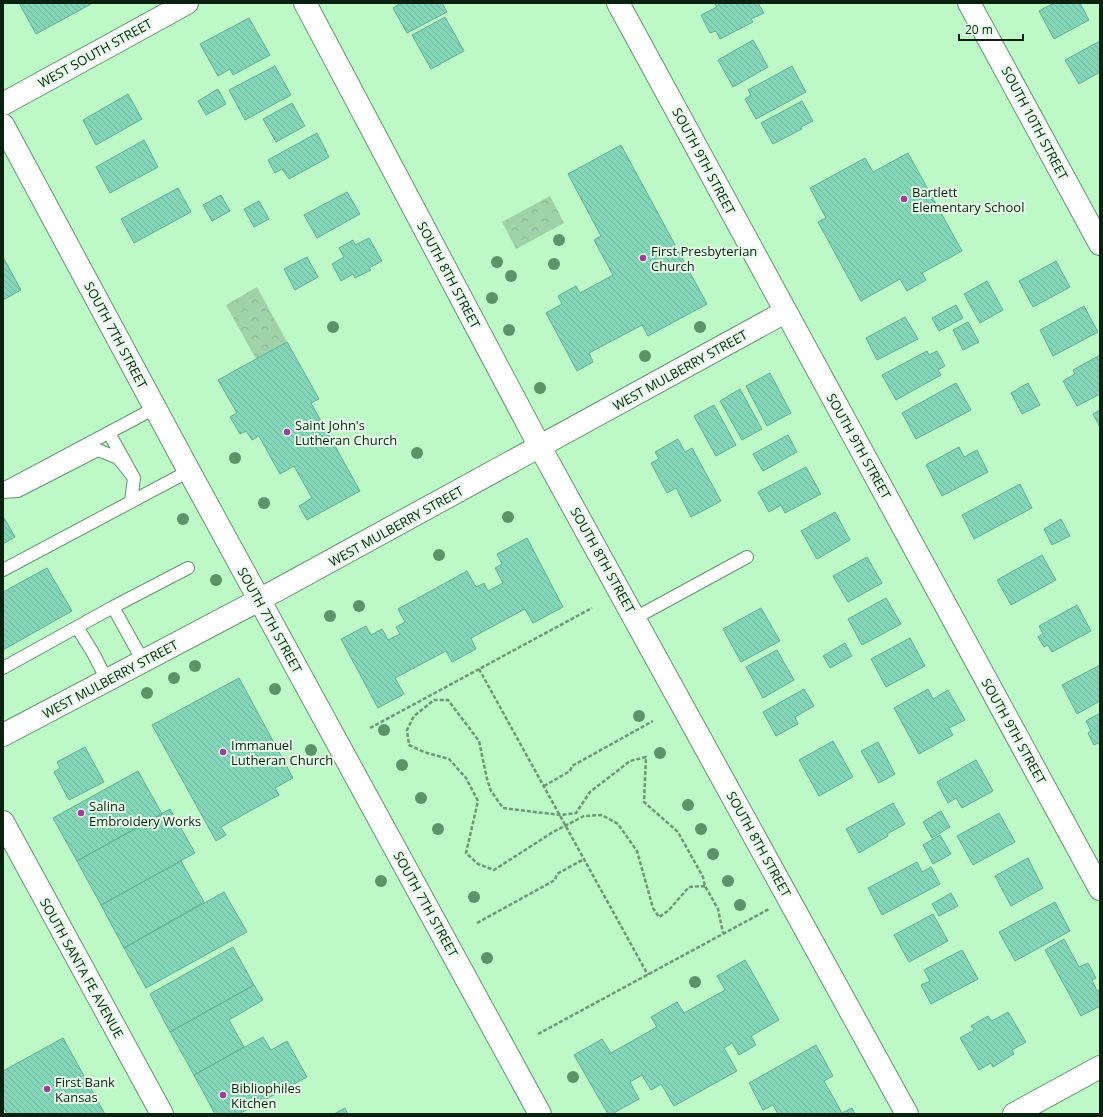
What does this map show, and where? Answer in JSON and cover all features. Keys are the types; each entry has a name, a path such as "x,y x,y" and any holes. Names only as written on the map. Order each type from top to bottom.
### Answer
{"street":[{"name":"WEST SOUTH STREET","path":"3,104 187,3"},
{"name":"SOUTH 8TH STREET","path":"304,3 540,447 907,1114"},
{"name":"SOUTH 9TH STREET","path":"618,3 1100,889"},
{"name":"SOUTH 10TH STREET","path":"969,3 1100,244"},
{"name":"SOUTH 7TH STREET","path":"3,125 259,600 540,1114"},
{"name":"WEST MULBERRY STREET","path":"3,735 259,600 785,312"},
{"name":"SOUTH SANTA FE AVENUE","path":"3,822 162,1114"},
{"path":"1014,1114 1100,1067"}],"lane":[{"path":"3,491 155,408"},
{"path":"109,433 134,478 131,502"},
{"path":"3,491 18,491 98,450 118,458 134,478"},
{"path":"3,570 189,471"},
{"path":"635,618 747,557"},
{"path":"3,668 188,568"},
{"path":"114,607 143,661"},
{"path":"77,627 107,680"}],"path":[{"path":"370,728 592,608"},
{"path":"479,669 648,974"},
{"path":"705,886 689,887 668,911 659,917 653,908 637,851 618,824 602,815 584,816 565,825 494,870 478,864 466,853 478,801 466,778 448,759 424,752 409,745 407,730 414,716 434,700 448,700 479,741 487,779 491,790 503,808 560,815 576,813 590,792 630,761 646,757 644,802 678,832 703,877 705,886 718,909 723,933"},
{"path":"544,786 570,771 572,766 653,721"},
{"path":"477,923 555,880 557,874 584,859"},
{"path":"538,1034 789,898"}],"green space":[{"path":"550,196 564,223 516,249 502,222"},
{"path":"257,287 287,342 256,359 226,305"}],"building":[{"path":"19,3 93,3 36,34"},
{"path":"401,3 442,3 447,12 407,33 393,8"},
{"path":"758,3 764,13 751,19 753,22 720,39 716,31 710,33 701,15 717,7 715,4"},
{"path":"1054,3 1080,3 1089,20 1054,39 1039,11"},
{"path":"445,17 464,51 431,69 412,35"},
{"path":"249,18 270,55 233,75 230,69 218,76 200,44"},
{"path":"753,40 768,67 733,87 718,60"},
{"path":"1100,41 1100,72 1079,84 1065,60"},
{"path":"275,66 291,95 245,120 229,90"},
{"path":"792,66 806,92 756,119 745,99 751,95 748,90"},
{"path":"218,89 226,104 206,115 198,101"},
{"path":"128,94 142,119 96,145 83,120"},
{"path":"802,101 813,121 801,127 802,129 773,144 761,123"},
{"path":"292,103 305,126 276,142 263,119"},
{"path":"317,133 329,157 289,179 282,169 275,173 268,160"},
{"path":"144,140 158,167 110,193 96,167"},
{"name":"First Presbyterian Church","path":"621,145 707,304 648,336 642,325 589,353 593,362 577,371 546,313 562,304 558,296 576,286 580,293 613,275 594,240 601,236 568,174"},
{"path":"908,153 962,251 922,273 926,280 907,291 900,279 861,301 818,222 826,218 810,188 865,158 873,172"},
{"path":"178,188 191,212 134,243 121,219"},
{"path":"347,192 360,214 317,238 304,215"},
{"path":"221,195 230,211 212,221 203,205"},
{"path":"259,201 269,219 254,227 244,209"},
{"path":"369,238 382,261 369,268 371,270 355,278 353,274 341,281 332,264 344,257 339,248 353,240 355,245"},
{"path":"3,257 21,290 3,300"},
{"path":"307,257 318,277 295,290 284,269"},
{"path":"1056,261 1070,287 1033,307 1019,281"},
{"path":"987,281 1003,310 980,323 964,294"},
{"path":"956,305 963,318 939,331 932,318"},
{"path":"1084,306 1098,332 1053,356 1040,330"},
{"path":"905,317 918,339 877,360 866,338"},
{"path":"968,322 979,342 963,350 953,330"},
{"name":"Saint John's Lutheran Church","path":"287,342 319,399 311,403 360,491 307,520 299,506 312,498 294,466 280,474 259,436 252,440 246,431 240,434 230,417 237,413 218,380"},
{"path":"927,351 929,355 937,351 945,366 938,370 941,375 896,400 882,375"},
{"path":"1100,355 1100,394 1077,406 1063,381 1075,374 1073,370"},
{"path":"770,373 791,413 767,426 746,386"},
{"path":"956,383 971,410 916,439 902,413"},
{"path":"1028,383 1040,405 1022,414 1011,393"},
{"path":"740,389 762,429 742,440 720,401"},
{"path":"714,405 736,445 716,456 694,416"},
{"path":"1100,410 1100,427 1093,414"},
{"path":"788,435 797,452 763,471 753,454"},
{"path":"678,439 685,452 692,448 721,501 691,517 676,488 667,493 651,463 659,459 655,452"},
{"path":"959,447 964,457 977,450 988,472 942,496 926,465"},
{"path":"806,467 821,494 785,513 781,505 769,512 758,492"},
{"path":"1020,484 1032,508 974,539 962,515"},
{"path":"835,512 850,540 817,559 801,531"},
{"path":"3,516 15,537 3,544"},
{"path":"1061,519 1070,536 1052,545 1044,529"},
{"path":"527,538 563,607 533,623 525,609 471,638 476,649 452,662 446,651 395,678 404,694 378,708 341,639 366,626 371,635 382,629 388,640 400,634 396,627 405,622 398,609 467,571 476,587 484,583 488,591 503,583 495,568 502,564 497,554"},
{"path":"1042,555 1056,580 1011,605 997,580"},
{"path":"867,557 882,583 848,602 833,576"},
{"path":"47,568 72,611 3,650 3,592"},
{"path":"886,598 901,624 862,645 848,619"},
{"path":"1077,605 1091,631 1052,652 1048,645 1044,647 1038,637 1043,634 1039,626"},
{"path":"761,608 780,641 741,662 723,629"},
{"path":"910,638 925,666 886,687 871,659"},
{"path":"845,643 852,656 830,668 823,656"},
{"path":"777,650 794,680 763,698 746,667"},
{"path":"1100,665 1100,701 1077,714 1062,685"},
{"name":"Immanuel Lutheran Church","path":"239,678 293,778 275,788 279,795 221,827 226,835 216,841 152,725"},
{"path":"804,689 814,706 795,717 798,724 776,736 763,712"},
{"path":"928,689 933,699 948,690 965,720 949,728 953,735 919,754 894,708"},
{"path":"1100,713 1100,746 1098,743 1094,745 1088,733 1091,731 1086,721"},
{"path":"833,741 853,777 819,796 799,760"},
{"path":"878,742 895,774 879,783 861,751"},
{"path":"85,747 104,782 69,800 54,772 60,768 57,762"},
{"path":"976,760 993,791 962,808 956,798 948,803 937,782"},
{"path":"138,771 162,814 77,861 53,818"},
{"path":"893,803 905,824 859,853 846,829"},
{"path":"170,809 195,853 101,905 77,861"},
{"path":"941,811 950,827 932,838 923,822"},
{"path":"999,813 1015,842 973,865 957,836"},
{"path":"940,835 951,854 933,864 923,845"},
{"path":"1028,858 1043,888 1011,906 995,876"},
{"path":"181,861 204,902 124,948 101,905"},
{"path":"917,862 922,872 931,867 940,884 882,915 868,888"},
{"path":"224,892 247,932 146,988 124,948"},
{"path":"951,893 958,906 939,916 932,904"},
{"path":"1055,902 1070,931 1015,961 999,932"},
{"path":"933,914 948,941 909,962 894,935"},
{"path":"1064,939 1079,967 1088,963 1096,978 1092,980 1097,991 1100,991 1100,1006 1081,1016 1045,950"},
{"path":"233,947 254,985 170,1032 150,994"},
{"path":"962,950 978,979 931,1004 921,985 930,981 924,970"},
{"path":"745,960 779,1020 751,1036 756,1045 739,1055 732,1043 724,1048 737,1071 674,1106 661,1084 651,1090 642,1075 630,1082 639,1099 612,1114 608,1114 574,1055 602,1039 611,1053 657,1027 651,1017 677,1002 684,1013 725,990 717,976"},
{"path":"254,985 263,1000 229,1020 244,1047 194,1075 170,1032"},
{"path":"1008,1012 1026,1042 1012,1050 1014,1054 993,1067 991,1063 979,1070 960,1038 974,1030 971,1026 988,1016 992,1021"},
{"path":"263,1037 271,1050 287,1041 307,1077 239,1114 215,1114 194,1075"},
{"name":"First Bank Kansas","path":"63,1038 105,1114 7,1114 3,1106 3,1071"},
{"path":"816,1045 833,1076 824,1081 842,1113 852,1108 855,1114 778,1114 773,1105 763,1110 749,1083"},
{"path":"345,1108 348,1114 334,1114"}],"place":[{"name":"Bartlett Elementary School","path":"904,199"},
{"name":"First Presbyterian Church","path":"643,258"},
{"name":"Saint John's Lutheran Church","path":"287,432"},
{"name":"Immanuel Lutheran Church","path":"223,752"},
{"name":"Salina Embroidery Works","path":"81,813"},
{"name":"First Bank Kansas","path":"47,1089"},
{"name":"Bibliophiles Kitchen","path":"223,1095"}]}
